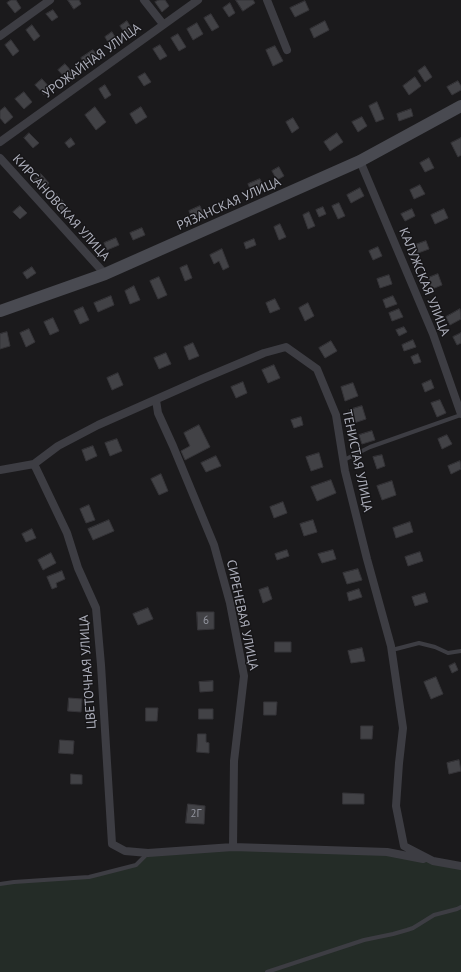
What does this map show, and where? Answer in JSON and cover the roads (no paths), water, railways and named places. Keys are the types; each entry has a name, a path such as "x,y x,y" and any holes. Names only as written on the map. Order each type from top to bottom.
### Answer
{"main road":[{"name":"РЯЗАНСКАЯ УЛИЦА","path":"0,311 105,274 360,161 461,106"}],"street":[{"path":"0,36 50,0"},
{"path":"144,0 163,24"},
{"name":"УРОЖАЙНАЯ УЛИЦА","path":"0,142 198,0"},
{"path":"267,0 287,50"},
{"name":"КИРСАНОВСКАЯ УЛИЦА","path":"0,158 105,274"},
{"name":"КАЛУЖСКАЯ УЛИЦА","path":"360,161 433,334 461,415"},
{"name":"ТЕНИСТАЯ УЛИЦА","path":"0,470 34,464 58,446 98,425 257,356 286,347 317,369 336,415 344,460 367,560 392,650 403,728 396,806 404,846 433,861 461,866"},
{"name":"СИРЕНЕВАЯ УЛИЦА","path":"156,400 158,413 214,545 230,603 244,676 234,761 233,847"},
{"name":"ЦВЕТОЧНАЯ УЛИЦА","path":"34,464 67,533 78,568 96,608 112,844 125,850 148,852"},
{"path":"148,852 233,847 387,852 433,861"}],"lane":[{"path":"344,460 370,447 461,415"},
{"path":"392,650 419,643 435,647 448,653 461,651"},
{"path":"0,884 89,877 136,865 148,852"},
{"path":"266,972 364,940 413,928 434,915 457,910 461,907"}]}
